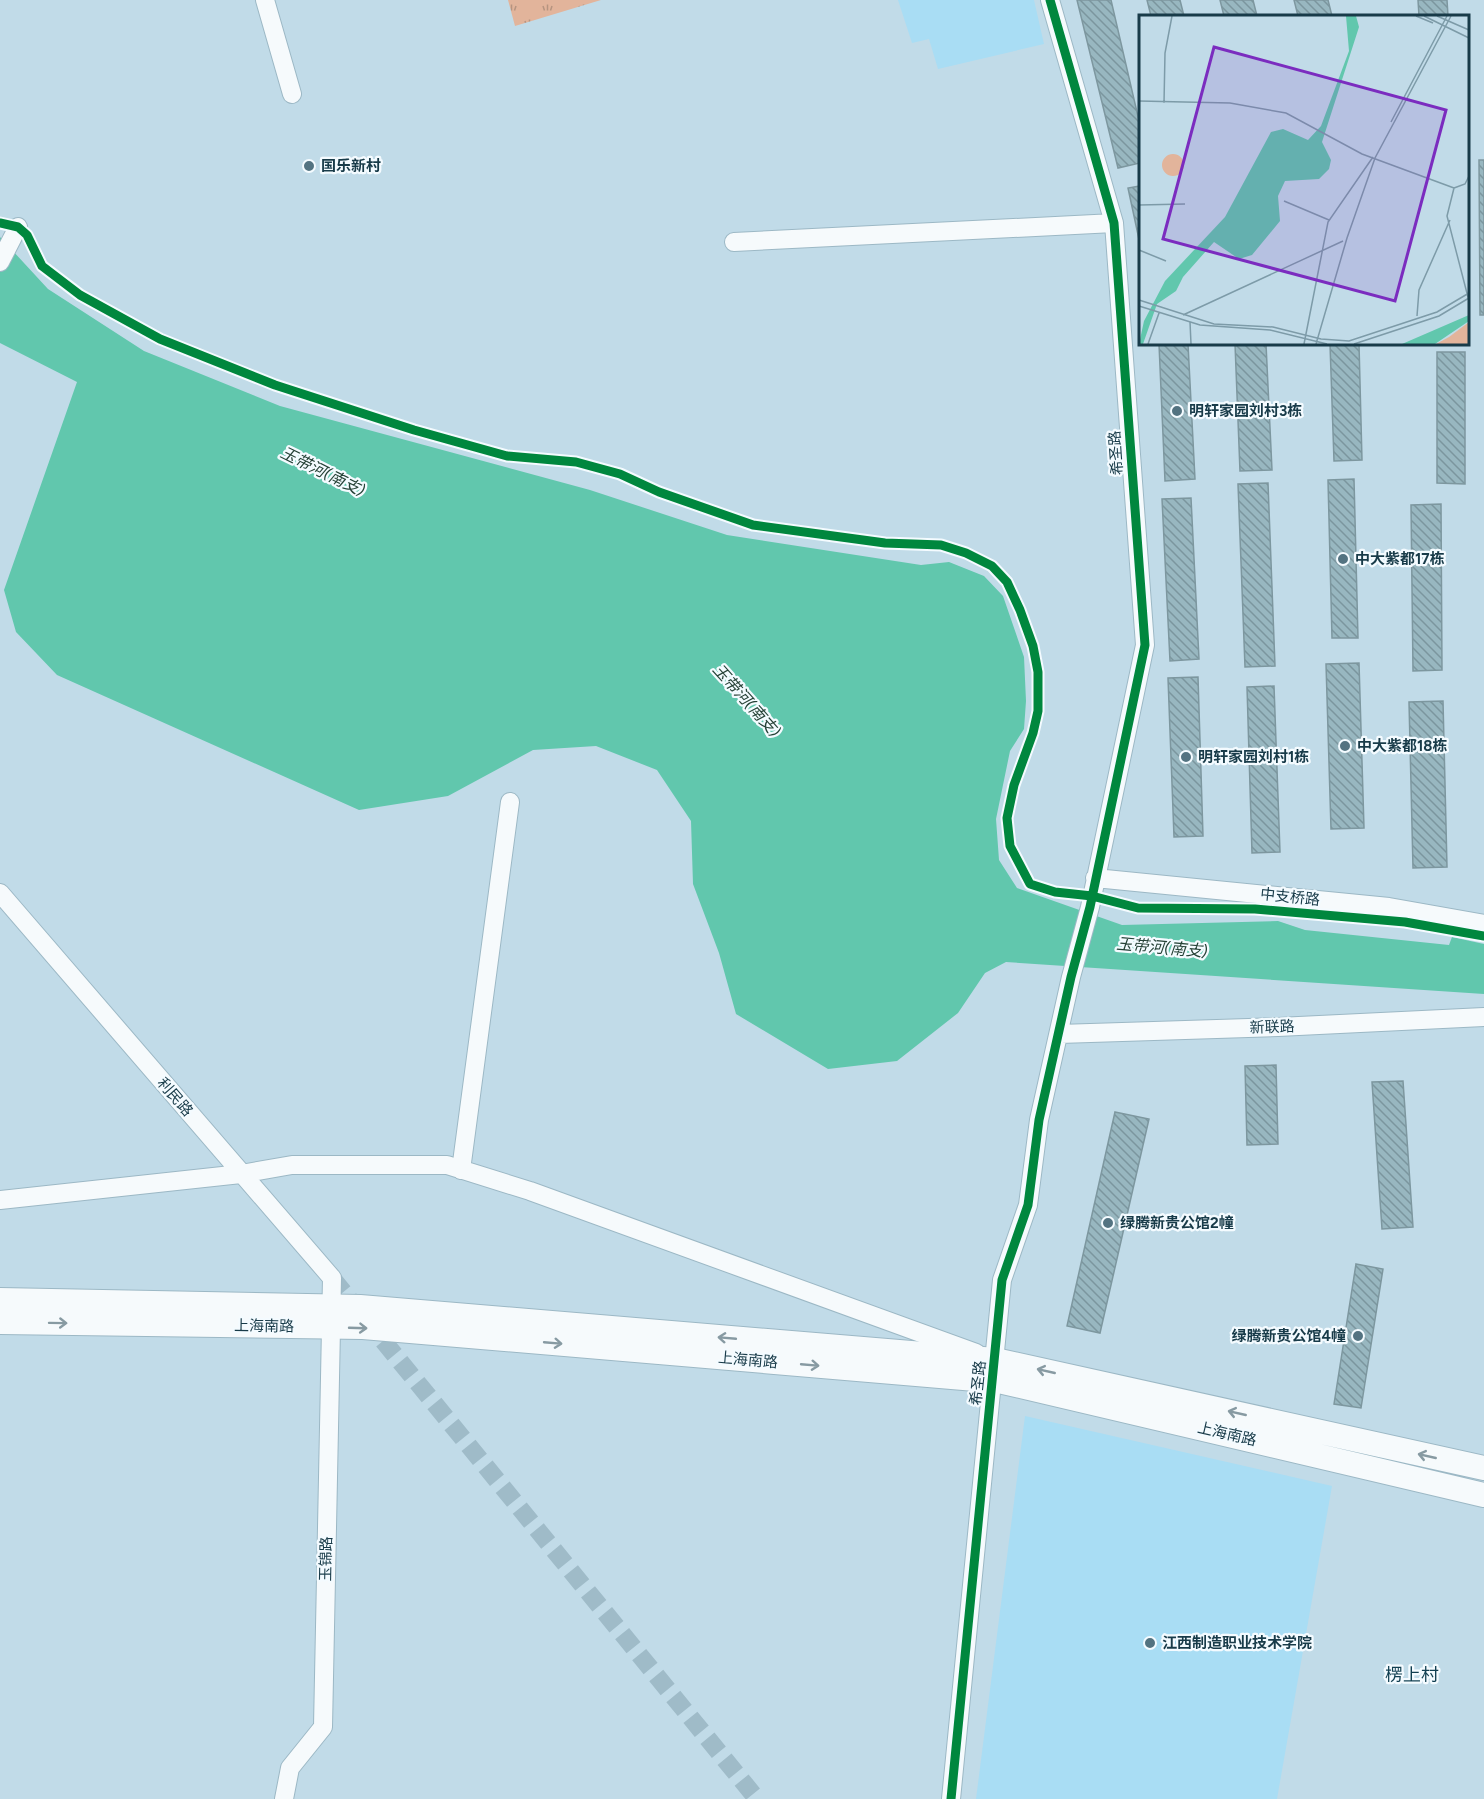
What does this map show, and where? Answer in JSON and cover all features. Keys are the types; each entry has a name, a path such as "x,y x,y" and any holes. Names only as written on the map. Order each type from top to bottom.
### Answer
{"main road":[{"name":"上海南路","path":"0,1300 331,1317"},
{"name":"上海南路","path":"0,1322 331,1317 372,1308 994,1370 1484,1468"},
{"name":"上海南路","path":"994,1370 1484,1495"}],"street":[{"path":"265,0 292,94"},
{"name":"希圣路","path":"951,1799 1002,1280 1028,1205 1039,1120 1071,977 1090,907 1145,645 1114,223 1050,0"},
{"path":"734,242 1114,223"},
{"path":"0,262 18,227"},
{"path":"461,1170 510,802"},
{"name":"中支桥路","path":"1095,878 1389,907 1484,924"},
{"name":"利民路","path":"0,893 332,1278 331,1317"},
{"name":"新联路","path":"1059,1034 1484,1017"},
{"name":"上海南路","path":"0,1200 240,1174 292,1165 447,1165 542,1195 994,1370"},
{"name":"玉锦路","path":"284,1799 290,1768 323,1727 331,1317"}],"shaded area":[{"path":"898,0 1034,0 1044,44 938,69 929,39 912,43"},
{"name":"江西制造职业技术学院","path":"1025,1416 1332,1486 1277,1799 976,1799"}],"green space":[{"path":"508,0 601,0 515,26"}],"water":[{"name":"玉带河(南支)","path":"0,237 48,289 144,351 280,406 590,490 727,535 921,565 949,562 984,576 1003,596 1024,657 1026,701 1024,729 1010,751 996,819 999,860 1017,888 1122,925 1278,921 1305,930 1449,945 1452,937 1484,944 1484,994 1006,962 985,973 958,1013 897,1061 828,1069 736,1014 719,953 693,884 691,821 657,770 596,746 533,750 448,796 359,810 57,675 16,632 4,590 77,382 0,343"}],"building":[{"path":"1077,0 1111,0 1139,121 1139,163 1118,168"},
{"path":"1147,0 1180,0 1184,15 1151,15"},
{"path":"1220,0 1253,0 1257,15 1224,15"},
{"path":"1294,0 1328,0 1332,15 1298,15"},
{"path":"1418,0 1447,0 1448,15 1419,15"},
{"path":"1479,160 1484,160 1484,315 1480,315"},
{"path":"1139,186 1139,239 1128,188"},
{"name":"明轩家园刘村3栋","path":"1159,345 1188,345 1195,479 1165,481"},
{"path":"1235,345 1266,345 1272,470 1240,471"},
{"path":"1330,345 1359,345 1362,460 1334,461"},
{"path":"1437,352 1465,352 1465,484 1437,483"},
{"name":"中大紫都17栋","path":"1354,479 1358,638 1332,638 1328,480"},
{"path":"1268,483 1275,666 1245,667 1238,484"},
{"path":"1191,498 1199,659 1170,661 1162,499"},
{"path":"1441,504 1442,670 1413,671 1411,505"},
{"name":"中大紫都18栋","path":"1359,663 1364,828 1331,829 1326,664"},
{"name":"明轩家园刘村1栋","path":"1198,677 1203,836 1174,837 1168,678"},
{"path":"1274,686 1280,852 1252,853 1247,687"},
{"path":"1443,701 1447,867 1413,868 1409,702"},
{"path":"1276,1065 1278,1144 1247,1145 1245,1066"},
{"path":"1403,1081 1413,1227 1382,1229 1372,1082"},
{"name":"绿腾新贵公馆2幢","path":"1115,1112 1149,1119 1100,1333 1067,1326"},
{"name":"绿腾新贵公馆4幢","path":"1356,1264 1383,1269 1361,1408 1334,1404"}],"tunnel":[{"path":"332,1278 757,1799"}],"cycle path":[{"path":"951,1799 1002,1280 1028,1205 1039,1120 1071,977 1090,907 1145,645 1114,223 1050,0"},
{"path":"0,223 18,227 27,235 42,266 80,295 160,339 275,385 414,430 507,456 576,462 620,474 659,492 753,525 885,543 941,545 966,553 992,566 1007,582 1020,610 1033,646 1038,672 1038,711 1033,733 1014,785 1007,818 1010,846 1030,884 1055,892 1092,896 1138,908 1255,909 1405,922 1484,936"}],"place":[{"name":"国乐新村","path":"309,166"},
{"name":"明轩家园刘村3栋","path":"1177,411"},
{"name":"中大紫都17栋","path":"1343,559"},
{"name":"中大紫都18栋","path":"1345,746"},
{"name":"明轩家园刘村1栋","path":"1186,757"},
{"name":"绿腾新贵公馆2幢","path":"1108,1223"},
{"name":"绿腾新贵公馆4幢","path":"1358,1336"},
{"name":"江西制造职业技术学院","path":"1150,1643"}],"district":[{"name":"楞上村","path":"1412,1675"}]}
